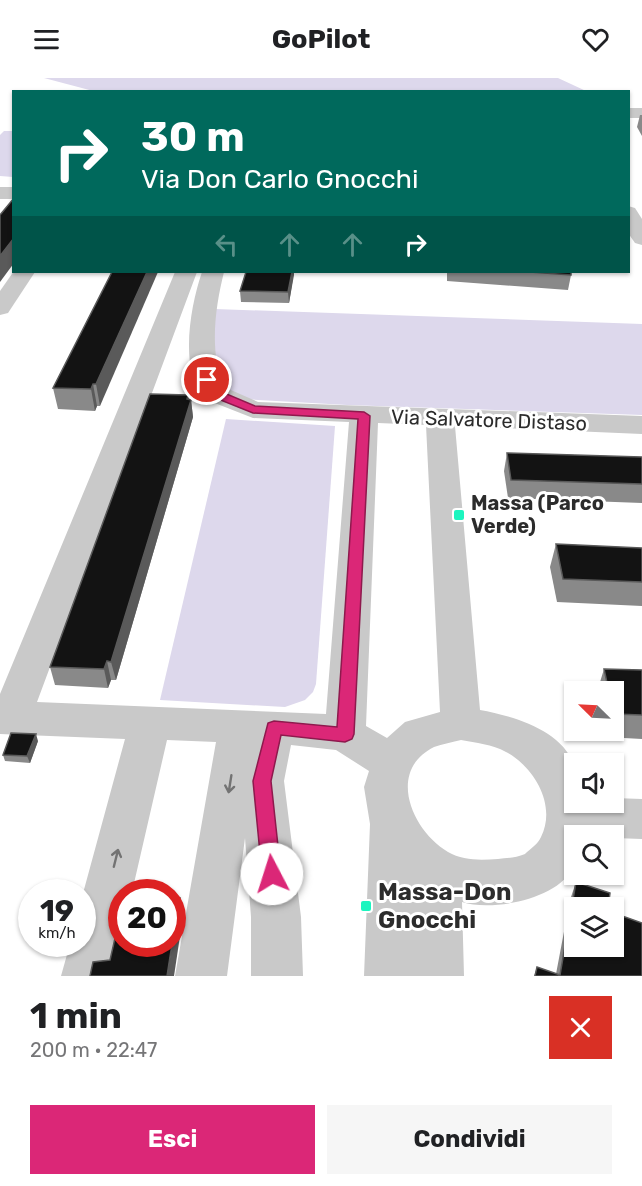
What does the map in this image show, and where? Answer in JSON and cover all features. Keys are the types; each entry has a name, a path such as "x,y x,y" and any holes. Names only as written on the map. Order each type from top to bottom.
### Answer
{"street":[{"path":"630,216 642,240"},
{"path":"0,308 23,273"},
{"path":"186,273 6,717 257,727 345,734 392,763"},
{"name":"Via Salvatore Distaso","path":"213,273 205,300 202,368 212,392 253,410 642,425"},
{"path":"345,734 364,416"},
{"path":"440,419 461,723"},
{"path":"87,976 150,723"},
{"path":"461,723 507,732 532,746 551,765 565,789 569,816 564,841 550,862 527,878 498,886 467,884 437,873 418,861 402,844 392,826 385,804 385,782 392,763 407,744 428,731 461,723"},
{"path":"201,976 257,727"},
{"path":"257,727 276,917 277,976"},
{"path":"569,816 642,819"},
{"path":"390,976 392,826"},
{"path":"437,873 438,976"}],"shaded area":[{"path":"44,78 558,78 584,90 89,90"},
{"path":"4,131 12,131 12,177 0,176 0,135"},
{"path":"215,309 642,324 642,415 347,405 243,399 221,384 215,374 212,350"},
{"path":"226,419 335,426 316,684 313,692 305,700 285,707 160,700"}],"building":[{"path":"12,200 12,241 0,256 0,215"},
{"path":"111,273 147,273 96,384 93,384 91,389 53,388"},
{"path":"246,273 292,273 288,292 240,291"},
{"path":"544,273 571,273 571,275"},
{"path":"150,394 188,395 187,399 191,400 111,662 107,661 104,669 50,667"},
{"path":"507,453 642,457 642,484 511,480"},
{"path":"556,544 642,548 642,582 563,579"},
{"path":"604,669 642,670 642,715 624,714 624,681 607,681"},
{"path":"11,733 36,734 27,756 3,755"},
{"path":"575,885 585,885 610,893 609,897 573,897"},
{"path":"624,917 642,923 642,976 535,976 537,967 560,975 564,952 564,957 624,957"},
{"path":"111,957 170,957 167,976 90,976 93,962 110,960"}],"place":[{"name":"Massa (Parco Verde)","path":"459,515"},
{"name":"Massa-Don Gnocchi","path":"366,906"}],"route":[{"path":"207,380 212,392 253,410 364,416 345,734 309,729 274,728 262,781 272,874"}]}
